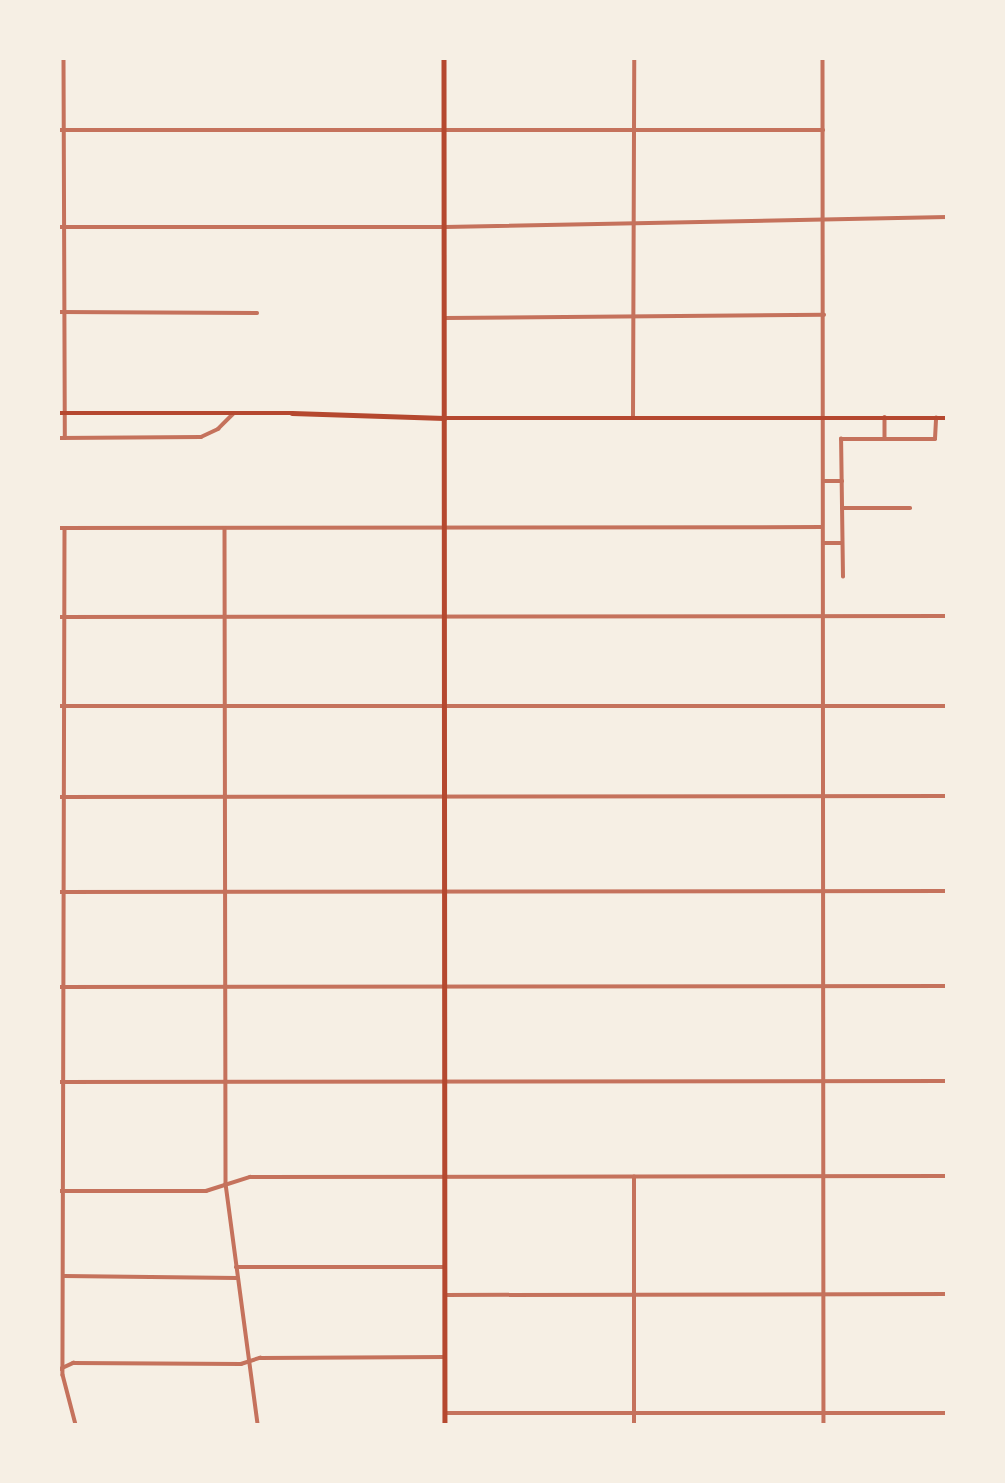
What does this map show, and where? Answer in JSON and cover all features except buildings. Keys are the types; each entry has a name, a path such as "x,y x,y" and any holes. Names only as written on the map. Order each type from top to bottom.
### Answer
{"main road":[{"path":"444,58 445,1425"},
{"path":"58,413 234,413 444,418 947,418"}],"street":[{"path":"64,58 65,438"},
{"path":"633,418 634,58"},
{"path":"823,58 824,1425"},
{"path":"58,130 823,130"},
{"path":"58,227 445,227 824,222 947,217"},
{"path":"58,312 257,313"},
{"path":"445,318 824,316"},
{"path":"58,438 201,437 218,429 234,413"},
{"path":"885,417 886,438"},
{"path":"843,577 841,439 935,439 936,418"},
{"path":"823,481 842,481"},
{"path":"842,508 910,508"},
{"path":"58,528 823,527"},
{"path":"65,528 63,1367 76,1425"},
{"path":"225,528 226,1184 258,1425"},
{"path":"823,543 842,543"},
{"path":"58,617 947,616"},
{"path":"58,706 947,706"},
{"path":"58,797 947,796"},
{"path":"58,892 947,891"},
{"path":"58,987 947,986"},
{"path":"58,1082 947,1082"},
{"path":"58,1191 206,1191 250,1177 947,1176"},
{"path":"634,1425 635,1177"},
{"path":"236,1267 445,1267"},
{"path":"64,1276 238,1278"},
{"path":"445,1295 947,1294"},
{"path":"58,1370 73,1363 240,1364 260,1357 445,1357"},
{"path":"445,1413 947,1413"}]}
